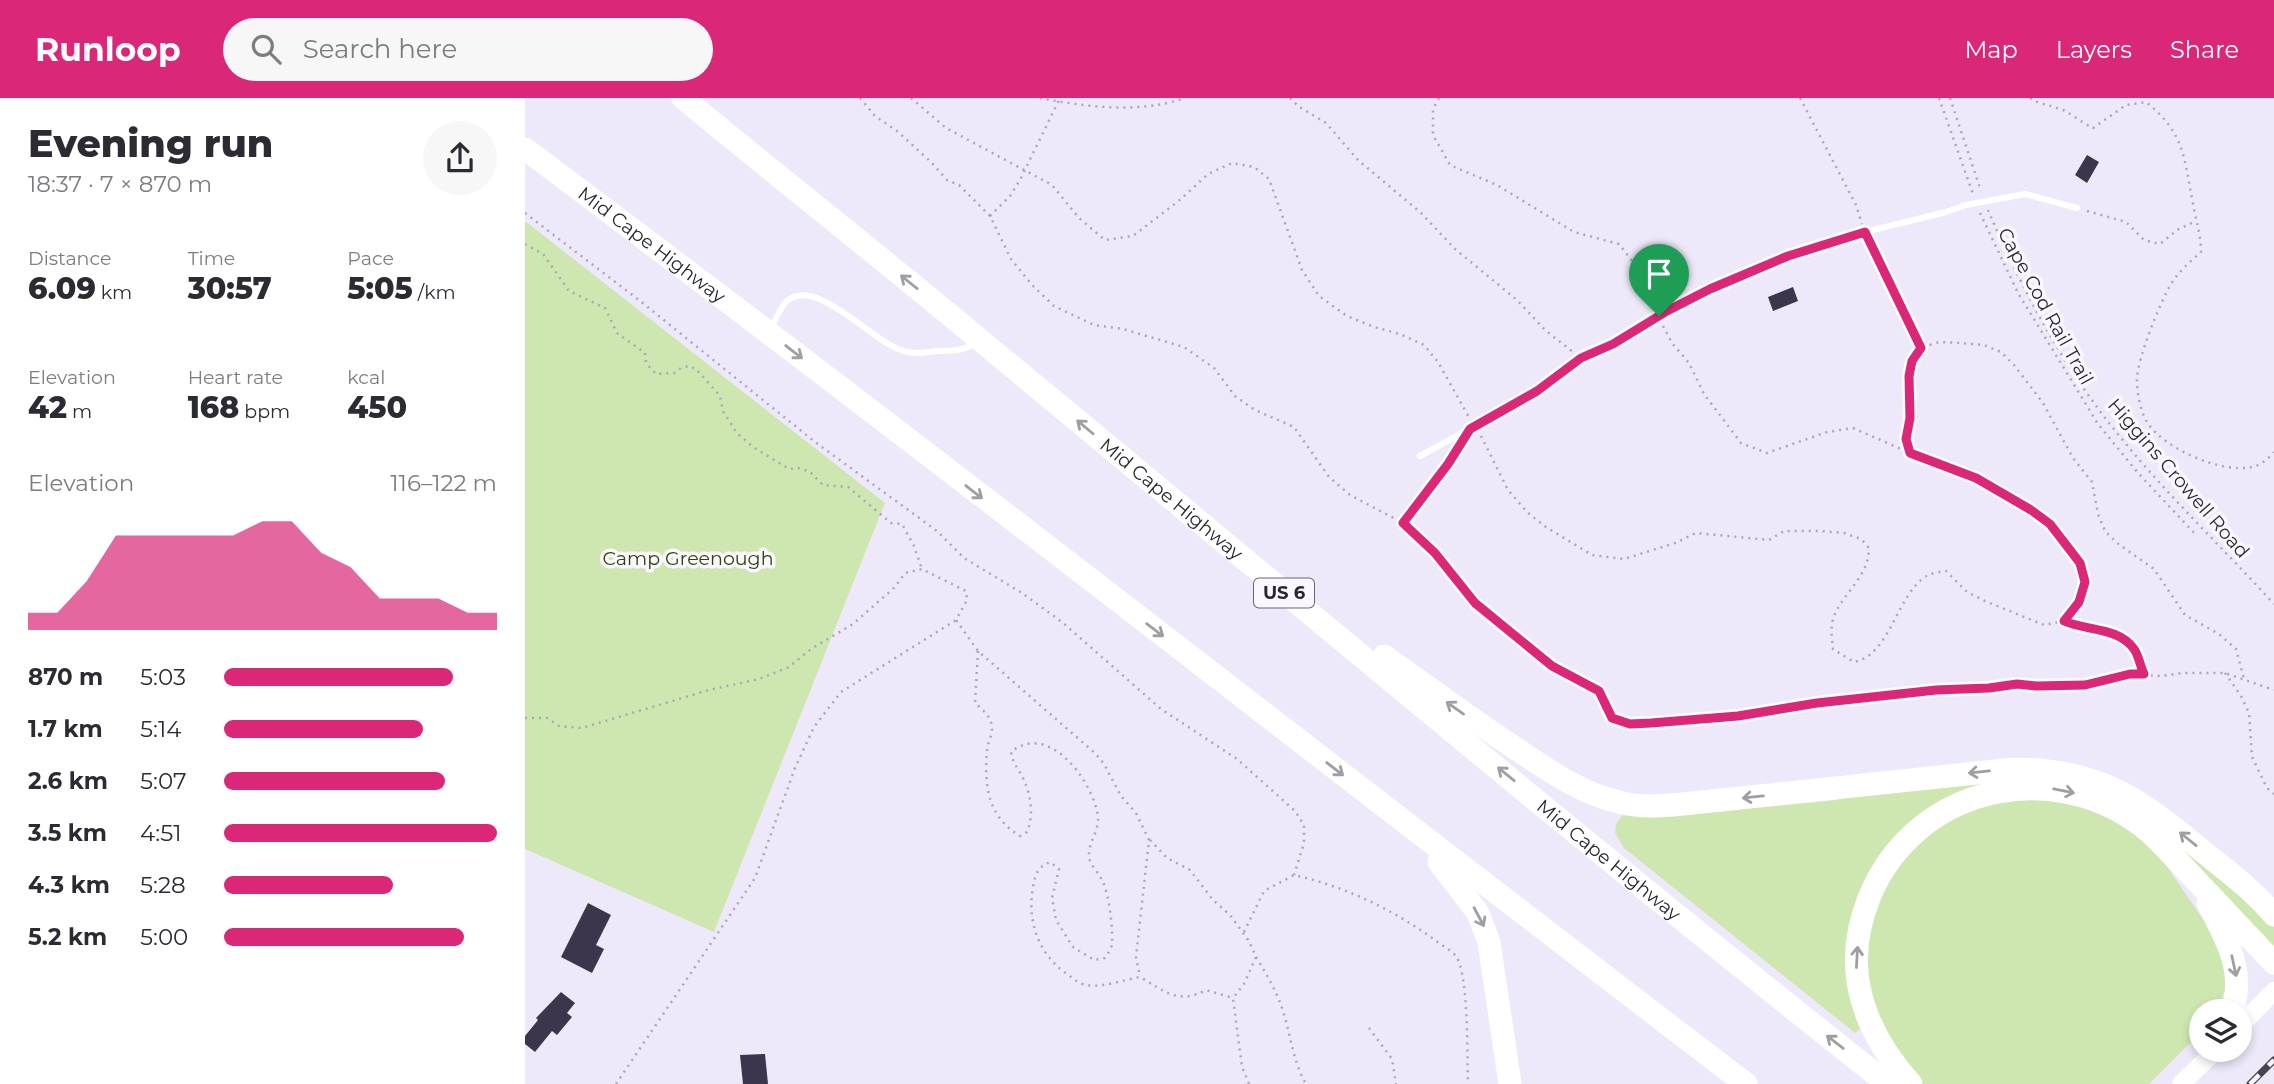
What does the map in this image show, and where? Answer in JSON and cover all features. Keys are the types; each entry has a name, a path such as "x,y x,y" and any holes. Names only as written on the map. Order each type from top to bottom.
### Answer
{"highway":[{"name":"Mid Cape Highway","path":"683,98 979,338 1251,566 1767,989 1888,1084"},
{"name":"Mid Cape Highway","path":"525,149 769,333 1747,1084"},
{"path":"1251,566 1564,780 1611,800 1638,806 1670,805 1995,771 2054,771 2094,780 2133,798 2170,824 2241,882 2274,915"},
{"path":"1910,1084 1888,1056 1870,1022 1859,987 1857,950 1864,911 1880,876 1902,845 1934,818 1968,800 2006,790 2027,788 2068,791 2104,803 2134,820 2153,836 2274,963"},
{"path":"1407,825 1458,884 1485,927 1494,960 1510,1084"},
{"path":"2197,881 2233,957 2238,990 2236,999"},
{"path":"2241,882 2274,889"}],"main road":[{"path":"2252,1014 2274,991"},
{"path":"2181,1084 2204,1062"}],"lane":[{"path":"1420,456 1537,391 1581,358 1613,344 1710,289 1788,256 1865,232 2025,194 2077,208"},
{"path":"769,333 786,301 804,294 818,297 879,340 903,351 917,353 960,350 979,338"}],"path":[{"path":"860,98 875,116 897,131 932,162 947,180 960,186 990,216 1011,259 1054,306 1094,325 1123,329 1184,347 1214,368 1235,396 1255,410 1294,427 1329,477 1350,495 1403,523 1435,553 1475,603 1552,666 1599,691 1612,718 1630,724 1738,716 1817,703 1936,690 2017,684 2085,685 2130,674 2225,673 2274,690"},
{"path":"911,98 946,128 1052,185 1079,218 1105,240 1133,236 1208,174 1232,163 1254,167 1269,179 1302,270 1319,296 1347,316 1424,345 1438,362 1508,490 1528,513 1546,527 1592,555 1624,559 1675,543 1696,533 1769,540 1784,531 1844,533 1861,539 1870,548 1869,560 1834,617 1831,638 1833,649 1854,662 1866,660 1879,646 1910,592 1926,575 1946,570 1967,592 2044,625 2064,621 2077,627 2123,638 2137,653 2144,674"},
{"path":"1040,98 1111,108 1144,107 1185,98"},
{"path":"1290,98 1326,123 1358,160 1421,213 1455,249 1517,300 1545,330 1581,358"},
{"path":"1439,98 1433,109 1433,135 1450,165 1497,185 1574,232 1619,244 1639,270 1644,295 1659,316 1672,343 1689,363 1704,394 1741,443 1767,453 1827,432 1853,428 1976,478 2050,524 2080,563 2085,582 2079,602 2064,621"},
{"path":"1800,98 1856,205 1865,232 1921,348"},
{"name":"Cape Cod Rail Trail","path":"1939,98 1990,237 2018,293 2098,424 2138,473 2197,536"},
{"name":"Higgins Crowell Road","path":"1950,98 1985,203 2040,317 2103,414 2143,464 2274,604"},
{"path":"2029,98 2041,105 2060,108 2093,128 2126,105 2146,102 2164,117 2177,138 2187,166 2201,237 2201,252 2171,284 2159,311 2137,378 2139,402 2146,421 2157,434 2171,444 2217,466 2252,467 2267,460 2274,453"},
{"path":"990,216 1010,196 1059,100"},
{"path":"2077,208 2126,222 2144,240 2160,244 2177,230 2196,220"},
{"path":"525,213 639,300 815,442 937,531 964,558 1062,622 1161,709 1237,760 1295,811 1304,825 1304,843 1294,875"},
{"path":"525,244 543,254 569,291 605,309 617,333 645,353 646,363 656,374 674,373 690,366 697,370 720,396 723,411 737,433 753,447 789,469 800,468 810,472 823,485 848,487 891,523 902,524 922,569"},
{"path":"1910,453 1906,439 1910,418 1909,376 1912,361 1921,348 1939,342 1984,345 2001,352 2043,403 2073,458 2092,482 2098,514 2105,531 2117,543 2154,569 2185,615 2219,634 2236,649 2244,679"},
{"path":"1403,523 1472,428"},
{"path":"525,718 547,718 559,726 582,728 709,690 759,679 789,667 811,649 853,624 895,587 905,573 922,569 966,591 967,600 955,620 841,692 814,727 795,768 755,878 616,1084"},
{"path":"955,620 978,651 1096,754 1121,796 1136,813 1149,840 1167,858 1190,870 1213,900 1244,932 1283,1010 1299,1073 1306,1084"},
{"path":"978,651 975,703 988,715 992,729 987,748 986,783 993,811 1006,828 1020,836 1027,832 1032,812 1023,778 1013,763 1011,752 1020,745 1029,743 1050,748 1071,762 1087,786 1097,810 1099,823 1090,847 1089,860 1103,883 1112,946 1105,958 1094,960 1073,947 1056,920 1052,898 1059,869 1050,862 1041,865 1034,877 1030,905 1034,930 1044,951 1058,967 1082,985 1095,986 1140,977 1170,994 1192,998 1206,990 1233,998"},
{"path":"2225,673 2249,713 2252,757 2267,788 2274,794"},
{"path":"1140,977 1136,957 1149,840"},
{"path":"1244,932 1264,891 1294,875 1324,882 1398,915 1456,957 1466,1004 1468,1084"},
{"path":"1249,1084 1242,1067 1233,998 1244,984 1256,957"},
{"path":"1369,1028 1392,1059 1396,1084"}],"green space":[{"name":"Camp Greenough","path":"525,221 885,503 714,932 525,849"},
{"path":"2029,775 2060,778 2092,787 2139,810 2266,914 2274,925 2274,949 2169,840 2147,819 2122,803 2068,784 2028,780 1989,786 1951,799 1918,819 1890,847 1868,880 1849,943 1847,975 1860,1024 1860,1029 1855,1033 1624,848 1615,833 1616,824 1624,813 1642,816 1694,814 1837,800"},
{"path":"2052,797 2124,822 2164,862 2215,937 2228,983 2222,999 2189,999 2189,1044 2149,1084 1922,1084 1888,1036 1871,996 1866,952 1871,923 1882,895 1897,869 1917,846 1941,827 1966,812 1993,801"}],"building":[{"path":"2087,155 2099,162 2087,183 2075,175"},
{"path":"1793,287 1798,301 1773,311 1768,297"},
{"path":"588,903 611,915 596,945 604,949 592,973 561,957"},
{"path":"561,992 575,1003 567,1013 572,1017 557,1035 552,1031 535,1052 525,1044 525,1036 538,1020 536,1018"},
{"path":"765,1054 768,1084 743,1084 740,1055"}],"railway":[{"path":"2250,1084 2274,1060"}],"route":[{"path":"1865,232 1921,348 1912,361 1909,376 1910,418 1906,439 1910,453 1976,478 2050,524 2080,563 2085,582 2079,602 2064,621 2077,627 2123,638 2137,653 2144,674 2130,674 2085,685 2017,684 1936,690 1817,703 1738,716 1630,724 1612,718 1599,691 1552,666 1475,603 1435,553 1403,523 1448,464 1470,429 1537,391 1581,358 1613,344 1659,316 1710,289 1788,256 1865,232"}]}
